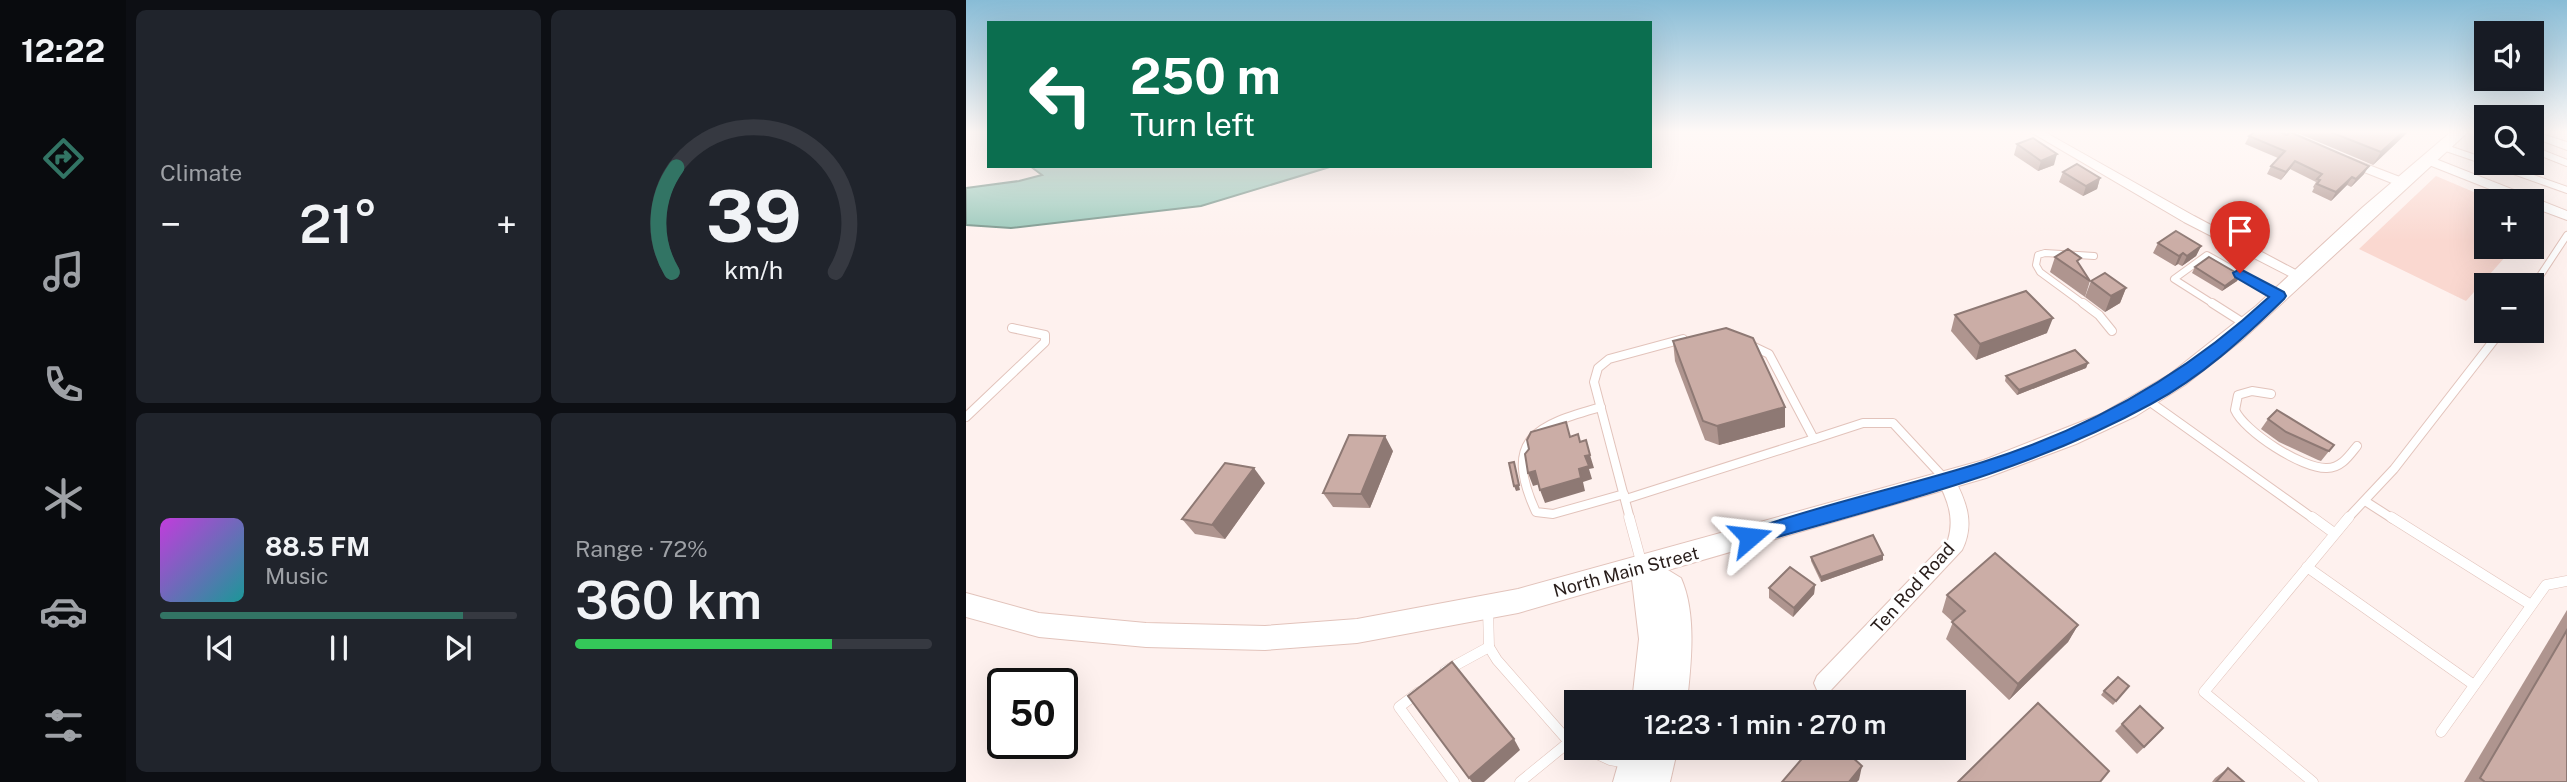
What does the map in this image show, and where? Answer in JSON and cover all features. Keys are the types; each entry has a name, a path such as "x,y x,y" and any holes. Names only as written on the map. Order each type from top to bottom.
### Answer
{"main road":[{"name":"North Main Street","path":"966,605 1039,625 1086,630 1265,638 1357,631 1488,609 1946,480 2051,445 2146,400 2197,366 2247,326 2419,167"},
{"path":"1643,567 1652,639 1647,690"},
{"path":"1643,567 1672,586 1678,630 1675,690"}],"street":[{"path":"2099,167 2178,213 2300,276"},
{"path":"2365,167 2401,182"},
{"path":"2447,167 2502,189"},
{"path":"2544,206 2567,216"},
{"name":"Ten Rod Road","path":"1824,684 1956,544 1961,532 1961,514 1946,480"}],"lane":[{"path":"2525,175 2567,190"},
{"path":"2543,273 2564,246 2567,235"},
{"path":"2094,256 2045,253 2038,255 2036,265 2040,272 2099,315 2112,331"},
{"path":"2247,326 2174,279 2207,254 2279,296"},
{"path":"966,417 1045,342 1045,335 1012,328"},
{"path":"1643,567 1594,382 1600,365 1609,359 1693,338"},
{"path":"1742,341 1769,354 1814,439"},
{"path":"2313,782 2204,692 2334,533 2394,469 2492,343"},
{"path":"2271,394 2252,391 2238,396 2234,406 2236,415 2243,423 2309,467 2336,467 2357,446"},
{"path":"2146,400 2334,533"},
{"path":"1601,407 1554,421 1531,435 1521,454 1531,503 1536,512 1553,514 1625,496 1869,422 1883,421 1893,424 1946,480"},
{"path":"2365,501 2531,606"},
{"path":"2307,567 2474,685"},
{"path":"2441,732 2546,585 2567,581"},
{"path":"1488,609 1489,647 1497,660 1564,733"},
{"path":"1439,676 1465,658 1489,647"},
{"path":"1429,684 1399,707 1454,782"},
{"path":"1520,782 1564,750"},
{"path":"1610,760 1639,769"}],"shaded area":[{"path":"1033,168 1326,168 1201,206 1011,228 966,225 966,188 1042,175"},
{"path":"2436,176 2474,192 2474,259 2503,259 2491,273 2474,273 2474,292 2466,301 2359,249"}],"building":[{"path":"2071,167 2083,167 2100,178 2086,186 2063,172"},
{"path":"2275,167 2290,167 2286,172"},
{"path":"2308,167 2368,167 2336,192 2317,184 2320,180 2317,179 2322,174"},
{"path":"2176,231 2201,246 2187,256 2183,253 2179,256 2158,243"},
{"path":"2068,249 2081,258 2077,261 2090,281 2055,257"},
{"path":"2209,257 2240,275 2225,286 2195,267"},
{"path":"2105,273 2126,288 2111,296 2091,281"},
{"path":"2026,291 2053,318 1980,344 1955,315"},
{"path":"1726,328 1753,338 1785,407 1717,426 1703,421 1673,341"},
{"path":"2075,350 2088,363 2019,390 2006,376"},
{"path":"2277,410 2334,445 2329,451 2286,432 2268,419"},
{"path":"1566,422 1570,437 1578,434 1580,442 1586,440 1590,455 1585,456 1589,466 1579,469 1581,478 1540,490 1535,471 1528,473 1525,454 1529,449 1527,440 1531,432"},
{"path":"1349,435 1385,436 1361,494 1323,493"},
{"path":"1514,462 1519,485 1514,486 1509,463"},
{"path":"1225,463 1254,468 1212,525 1182,519"},
{"path":"1873,535 1883,555 1821,577 1811,557"},
{"path":"1995,553 2078,625 2018,684 1952,622 1965,611 1947,595"},
{"path":"1790,567 1815,585 1794,608 1769,588"},
{"path":"2567,630 2567,782 2485,782 2480,778"},
{"path":"1452,662 1514,739 1469,778 1408,696"},
{"path":"2118,677 2129,686 2116,701 2104,691"},
{"path":"2038,703 2109,771 2100,782 1958,782"},
{"path":"2140,706 2163,728 2144,747 2122,724"},
{"path":"1801,760 1855,760 1862,766 1849,782 1782,782"},
{"path":"2228,768 2244,782 2216,782"}],"route":[{"path":"1750,537 1986,468 2051,445 2146,400 2197,366 2279,296 2240,273"}]}
